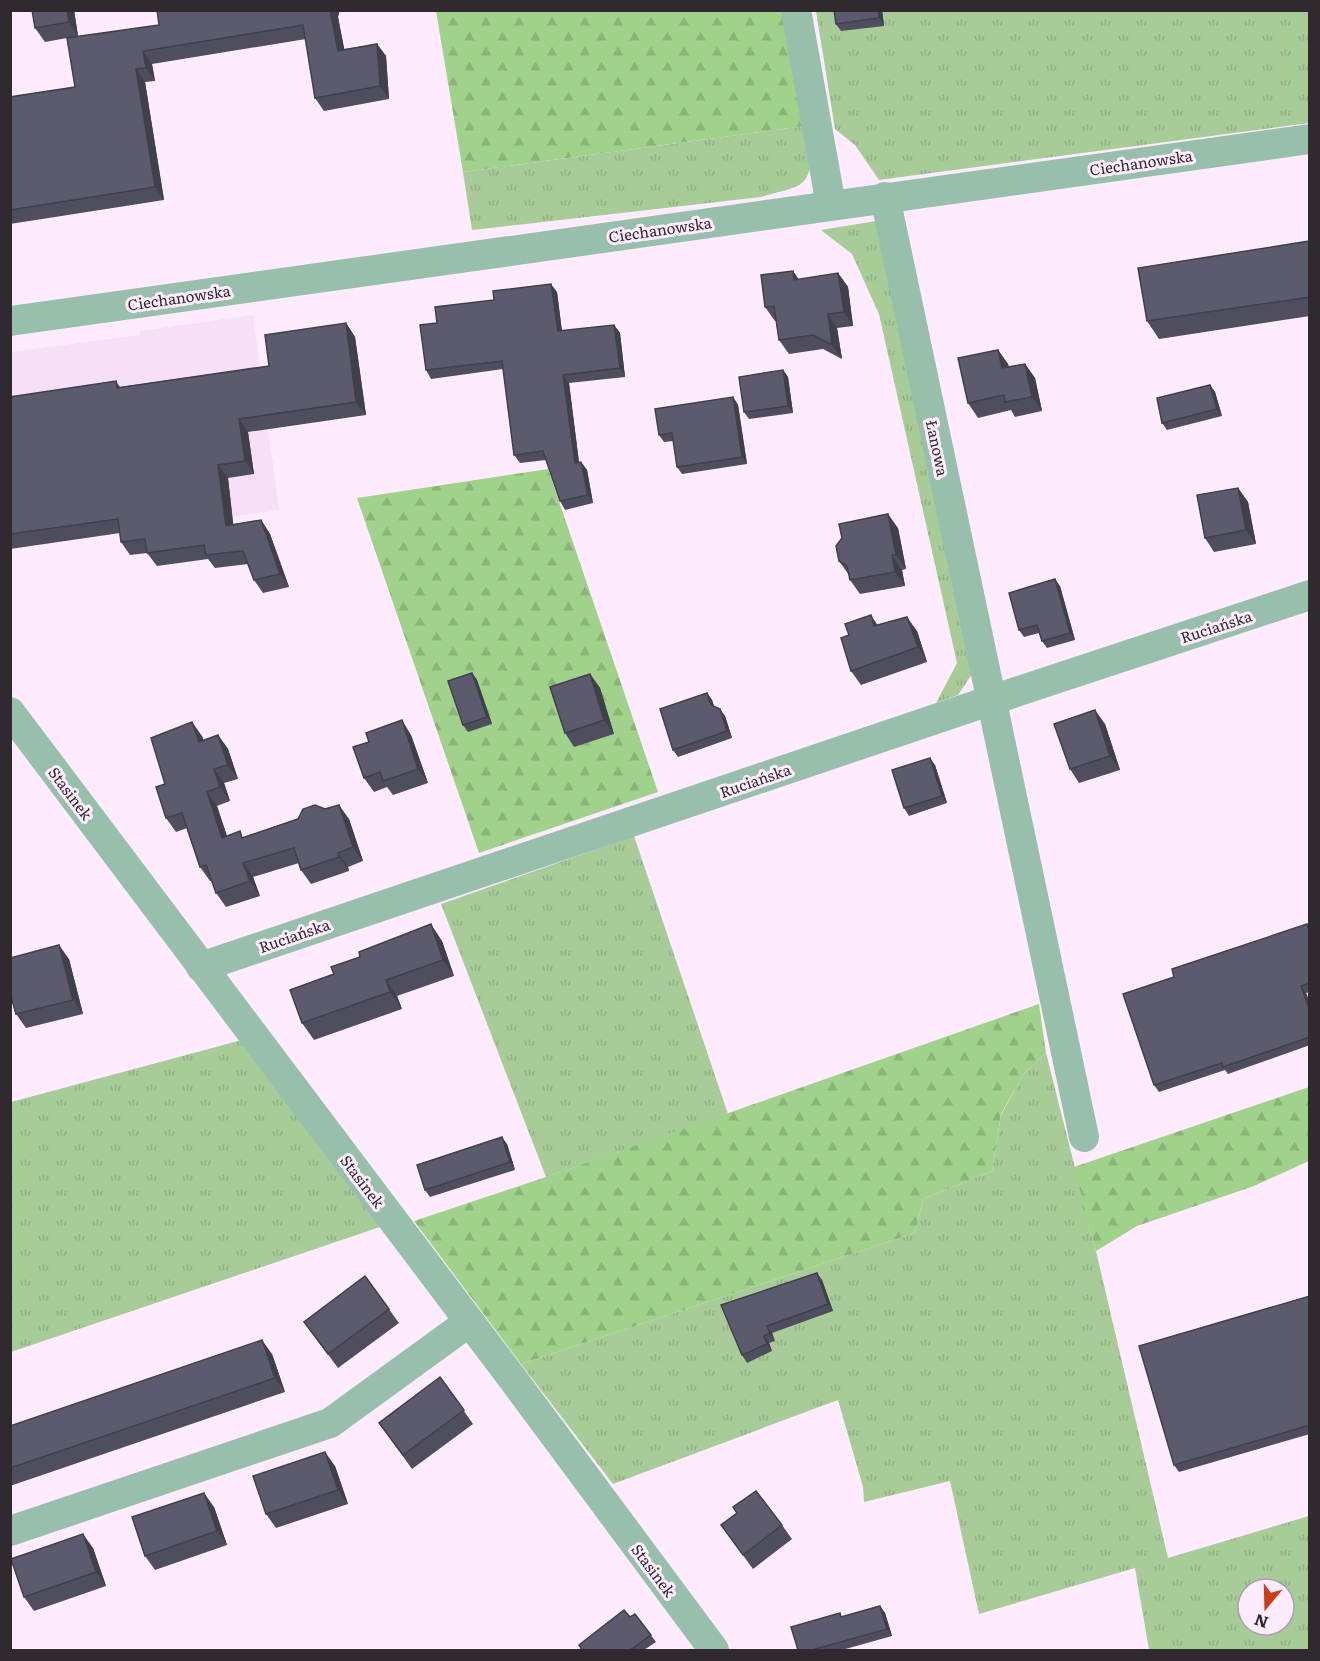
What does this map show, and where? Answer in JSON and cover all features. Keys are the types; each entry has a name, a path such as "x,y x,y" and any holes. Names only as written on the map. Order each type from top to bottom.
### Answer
{"street":[{"path":"796,10 831,204"},
{"name":"Ciechanowska","path":"10,321 831,204 1310,139"},
{"name":"Łanowa","path":"885,197 1084,1137"},
{"name":"Ruciańska","path":"201,967 1310,595"},
{"name":"Stasinek","path":"10,712 714,1650"},
{"path":"10,1532 330,1424 469,1322"}],"shaded area":[{"path":"253,315 279,510 11,549 10,352 140,335 140,331"}],"green space":[{"path":"436,11 784,11 805,126 463,172"},
{"path":"816,11 1309,11 1309,123 879,180 855,145 835,129"},
{"path":"805,126 810,158 808,174 799,185 785,190 761,197 472,230 463,172"},
{"path":"882,220 972,674 958,695 936,703 957,663 879,314 852,254 821,230"},
{"path":"548,469 658,792 479,853 357,498"},
{"path":"634,836 728,1114 546,1177 441,904"},
{"path":"1039,1004 1046,1053 1023,1075 1001,1114 992,1171 923,1199 915,1233 521,1364 414,1221 546,1177"},
{"path":"242,1040 380,1227 11,1352 11,1102"},
{"path":"1046,1053 1096,1251 1168,1558 1309,1516 1309,1650 1149,1650 1135,1568 979,1614 950,1481 864,1502 863,1487 838,1400 613,1484 521,1364 915,1233 923,1199 992,1171 1001,1115 1023,1075"},
{"path":"1309,1087 1309,1161 1254,1186 1137,1226 1096,1251 1074,1167"}],"building":[{"path":"32,10 67,10 69,22 35,28"},
{"path":"157,10 330,10 338,51 377,44 380,86 315,98 303,25 143,51 146,68 136,69 155,187 10,210 10,97 75,87 67,38 159,25"},
{"path":"834,10 878,10 879,18 836,24"},
{"path":"1310,241 1310,297 1147,321 1138,268"},
{"path":"793,271 794,280 838,273 844,312 828,314 832,345 813,335 779,340 774,306 765,307 761,275"},
{"path":"551,284 558,331 614,325 620,368 563,375 575,463 581,462 588,495 560,501 543,451 514,455 502,361 426,370 420,325 437,323 435,307 494,300 493,291"},
{"path":"346,323 356,402 239,419 245,461 218,465 226,526 261,520 280,574 254,580 243,551 206,555 204,545 147,553 145,539 121,542 118,519 10,534 10,397 116,381 117,388 269,366 265,335"},
{"path":"998,350 1002,368 1025,364 1032,397 1005,402 1004,395 968,403 958,358"},
{"path":"783,370 788,406 744,412 739,377"},
{"path":"1210,385 1217,409 1162,423 1157,398"},
{"path":"733,397 742,457 677,467 672,433 659,435 655,409"},
{"path":"1238,488 1246,530 1205,538 1197,495"},
{"path":"888,514 896,555 892,555 895,572 850,580 847,566 839,561 836,546 842,538 839,524"},
{"path":"1055,579 1070,633 1042,641 1037,625 1019,630 1009,593"},
{"path":"871,615 874,626 907,617 918,647 851,671 841,638 849,635 845,624"},
{"path":"472,673 487,717 463,725 448,681"},
{"path":"590,674 604,720 565,733 550,687"},
{"path":"707,693 711,705 720,709 727,731 673,750 660,709"},
{"path":"1095,710 1110,756 1070,769 1054,724"},
{"path":"402,720 418,769 383,781 380,772 364,778 353,747 369,742 366,733"},
{"path":"192,722 199,742 218,735 228,765 214,769 220,787 207,792 222,838 240,831 242,838 298,819 303,809 315,805 325,809 339,805 353,847 338,853 339,857 301,870 294,848 243,863 250,881 216,893 206,865 200,867 182,813 166,818 156,787 165,784 151,738"},
{"path":"930,758 942,796 904,808 892,770"},
{"path":"431,924 443,960 386,980 390,992 302,1023 290,990 334,974 331,967 360,957 359,952"},
{"path":"1307,924 1310,933 1310,983 1301,986 1310,1011 1310,1037 1223,1067 1222,1063 1154,1085 1123,994 1174,977 1172,969"},
{"path":"59,945 73,1000 16,1014 10,993 10,958"},
{"path":"502,1137 510,1162 425,1190 417,1165"},
{"path":"817,1273 828,1304 767,1326 770,1333 764,1336 767,1344 742,1355 721,1305"},
{"path":"365,1276 389,1309 328,1354 304,1322"},
{"path":"1310,1296 1310,1425 1174,1465 1139,1346"},
{"path":"262,1340 275,1378 10,1468 10,1426"},
{"path":"440,1377 464,1410 403,1455 379,1423"},
{"path":"325,1452 338,1490 266,1514 253,1476"},
{"path":"756,1491 782,1525 743,1555 721,1525 737,1513 733,1507"},
{"path":"204,1493 217,1531 145,1556 132,1517"},
{"path":"83,1534 96,1572 24,1597 11,1559"},
{"path":"880,1606 887,1629 812,1650 798,1650 791,1627 840,1613 841,1617"},
{"path":"624,1610 630,1617 635,1614 651,1635 630,1650 582,1650 579,1645"}]}
